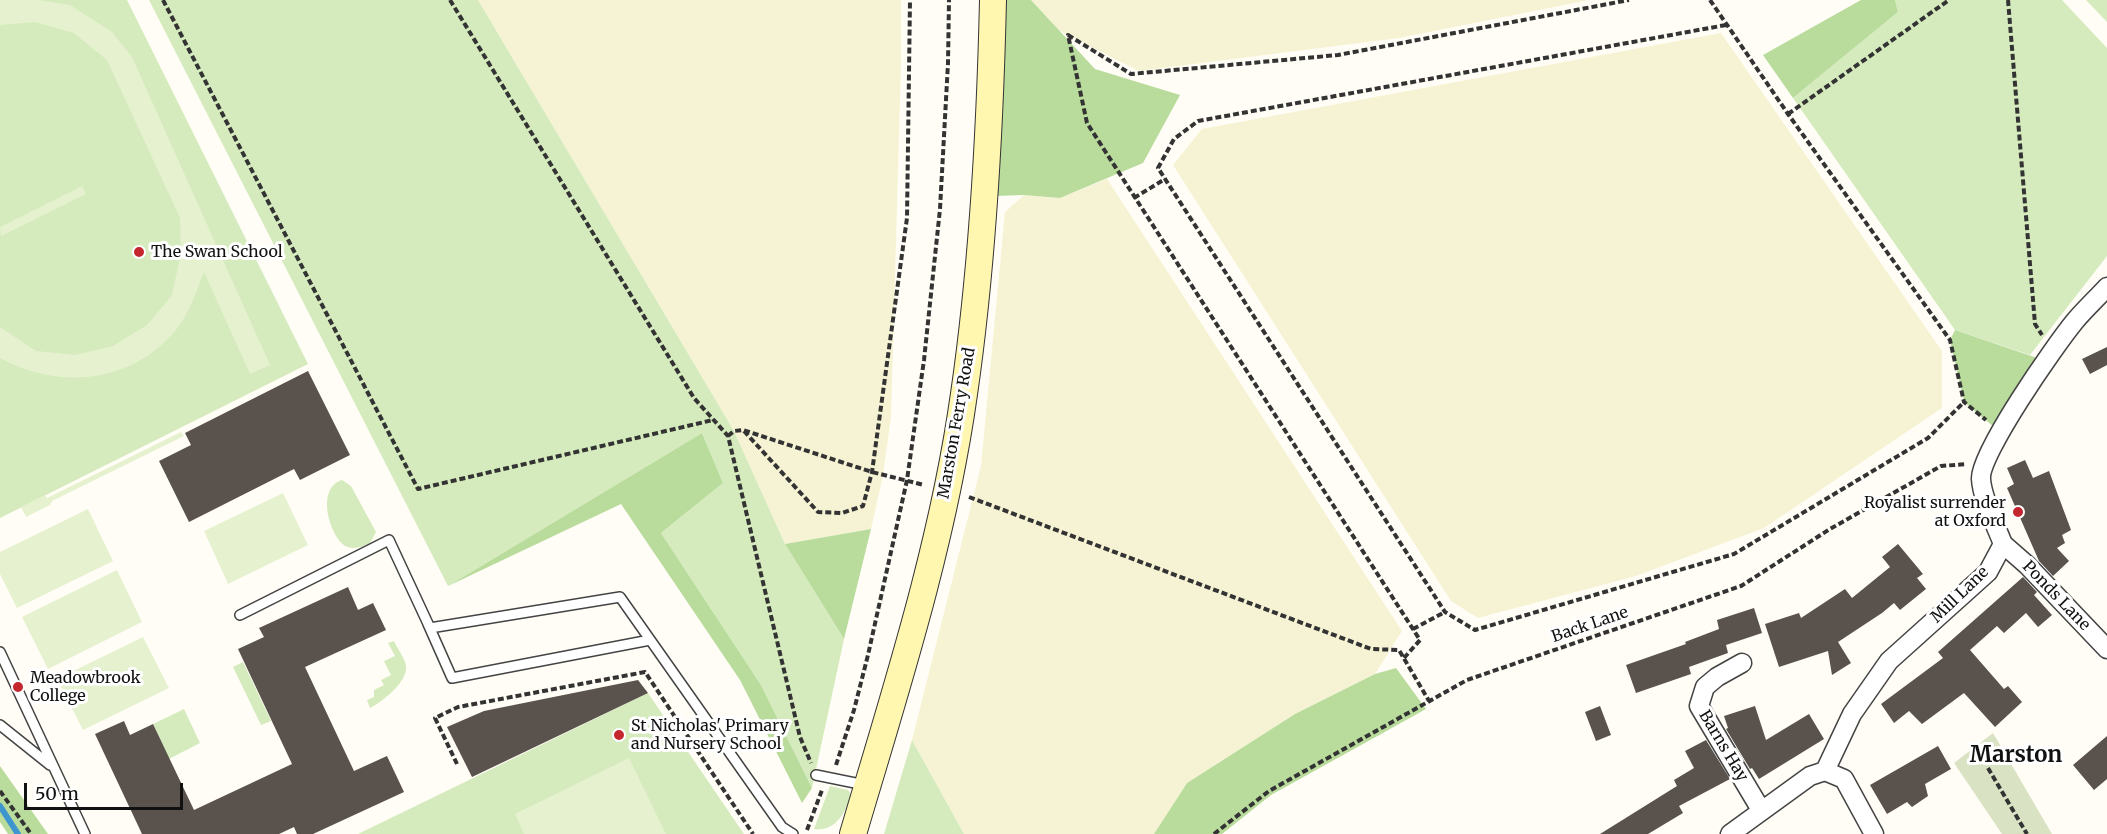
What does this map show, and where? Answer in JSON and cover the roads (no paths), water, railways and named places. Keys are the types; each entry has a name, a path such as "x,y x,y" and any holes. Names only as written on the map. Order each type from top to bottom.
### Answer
{"main road":[{"name":"Marston Ferry Road","path":"853,834 910,644 947,491 964,395 982,237 988,153 993,0"}],"street":[{"path":"2003,544 1992,517 1981,478 1983,463 2052,351 2107,287"},
{"name":"Ponds Lane","path":"2003,544 2027,565 2107,649"},
{"name":"Mill Lane","path":"1825,771 1852,714 1889,662 1988,572 2003,544"},
{"name":"Barns Hay","path":"1742,663 1717,676 1705,687 1699,706 1761,810"},
{"path":"1730,834 1810,776 1825,771 1844,779 1874,834"}],"lane":[{"path":"240,615 389,540 453,678 650,640"},
{"path":"424,614 430,628 620,597 782,827 793,834"},
{"path":"0,652 85,834"},
{"path":"0,725 52,767"},
{"path":"816,775 868,785"}],"waterway":[{"path":"0,806 18,834"}],"place":[{"name":"The Swan School","path":"139,252"},
{"name":"Royalist surrender at Oxford","path":"2018,512"},
{"name":"Meadowbrook College","path":"18,687"},
{"name":"St Nicholas' Primary and Nursery School","path":"619,735"}],"district":[{"name":"Marston","path":"2016,756"}]}
